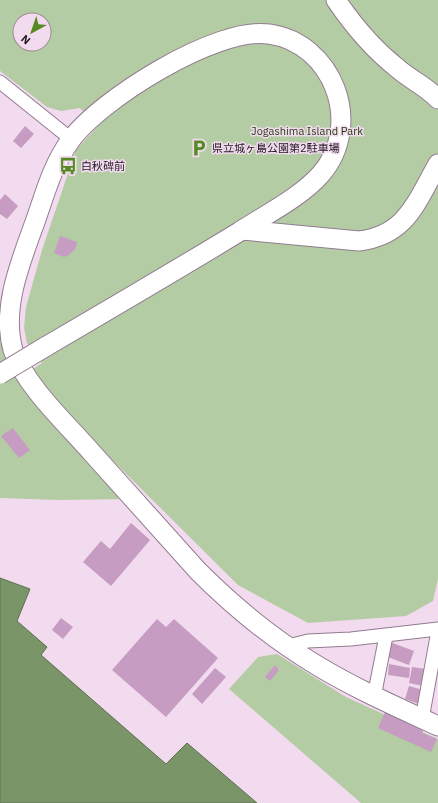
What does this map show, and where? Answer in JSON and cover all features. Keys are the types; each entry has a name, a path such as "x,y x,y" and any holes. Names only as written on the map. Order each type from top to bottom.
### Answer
{"street":[{"path":"336,0 353,24 374,48 399,70 438,99"},
{"path":"0,374 44,347 242,230 296,195 317,178 328,164 338,142 342,114 336,88 329,73 319,60 303,47 283,37 268,33 240,34 224,39 171,64 122,94 87,121 71,139 52,172 19,270 13,292 9,318 12,347 19,364 53,410 198,571 223,596 288,646 316,666 374,697 430,722 438,630 386,636 308,641 288,646"},
{"path":"0,82 71,139"},
{"path":"242,230 359,241 374,239 388,234 403,222 438,164"},
{"path":"374,697 386,636"}],"green space":[{"name":"Jogashima Island Park","path":"0,0 438,0 438,579 433,601 406,616 308,623 238,585 80,428 52,398 33,369 42,363 27,343 24,328 26,307 42,250 76,150 97,127 80,108 61,111 47,107 0,71"},
{"path":"0,316 9,317 12,347 133,499 58,500 0,498"},
{"path":"277,654 346,697 438,739 438,803 361,803 229,689 258,657"}],"shaded area":[{"path":"0,578 30,589 17,621 47,647 41,655 166,764 187,743 257,803 0,803"}],"building":[{"path":"25,126 34,134 21,148 13,141"},
{"path":"5,194 18,206 7,219 0,214 0,200"},
{"path":"60,236 77,242 76,248 69,255 64,257 54,253"},
{"path":"13,428 30,450 19,458 1,436"},
{"path":"131,523 150,540 111,586 83,562 101,541 110,549"},
{"path":"61,618 73,627 63,639 52,630"},
{"path":"157,619 166,627 174,619 218,658 166,717 112,670"},
{"path":"390,642 414,651 409,665 385,656"},
{"path":"389,664 410,668 409,678 388,675"},
{"path":"275,665 279,670 270,681 265,677"},
{"path":"412,667 426,669 423,686 409,683"},
{"path":"215,668 226,677 202,704 192,694"},
{"path":"409,686 423,690 419,704 405,699"},
{"path":"385,712 424,729 422,733 437,739 431,752 378,728"}],"place":[{"name":"県立城ヶ島公園第2駐車場","path":"199,148"},
{"name":"白秋碑前","path":"68,166"}]}
